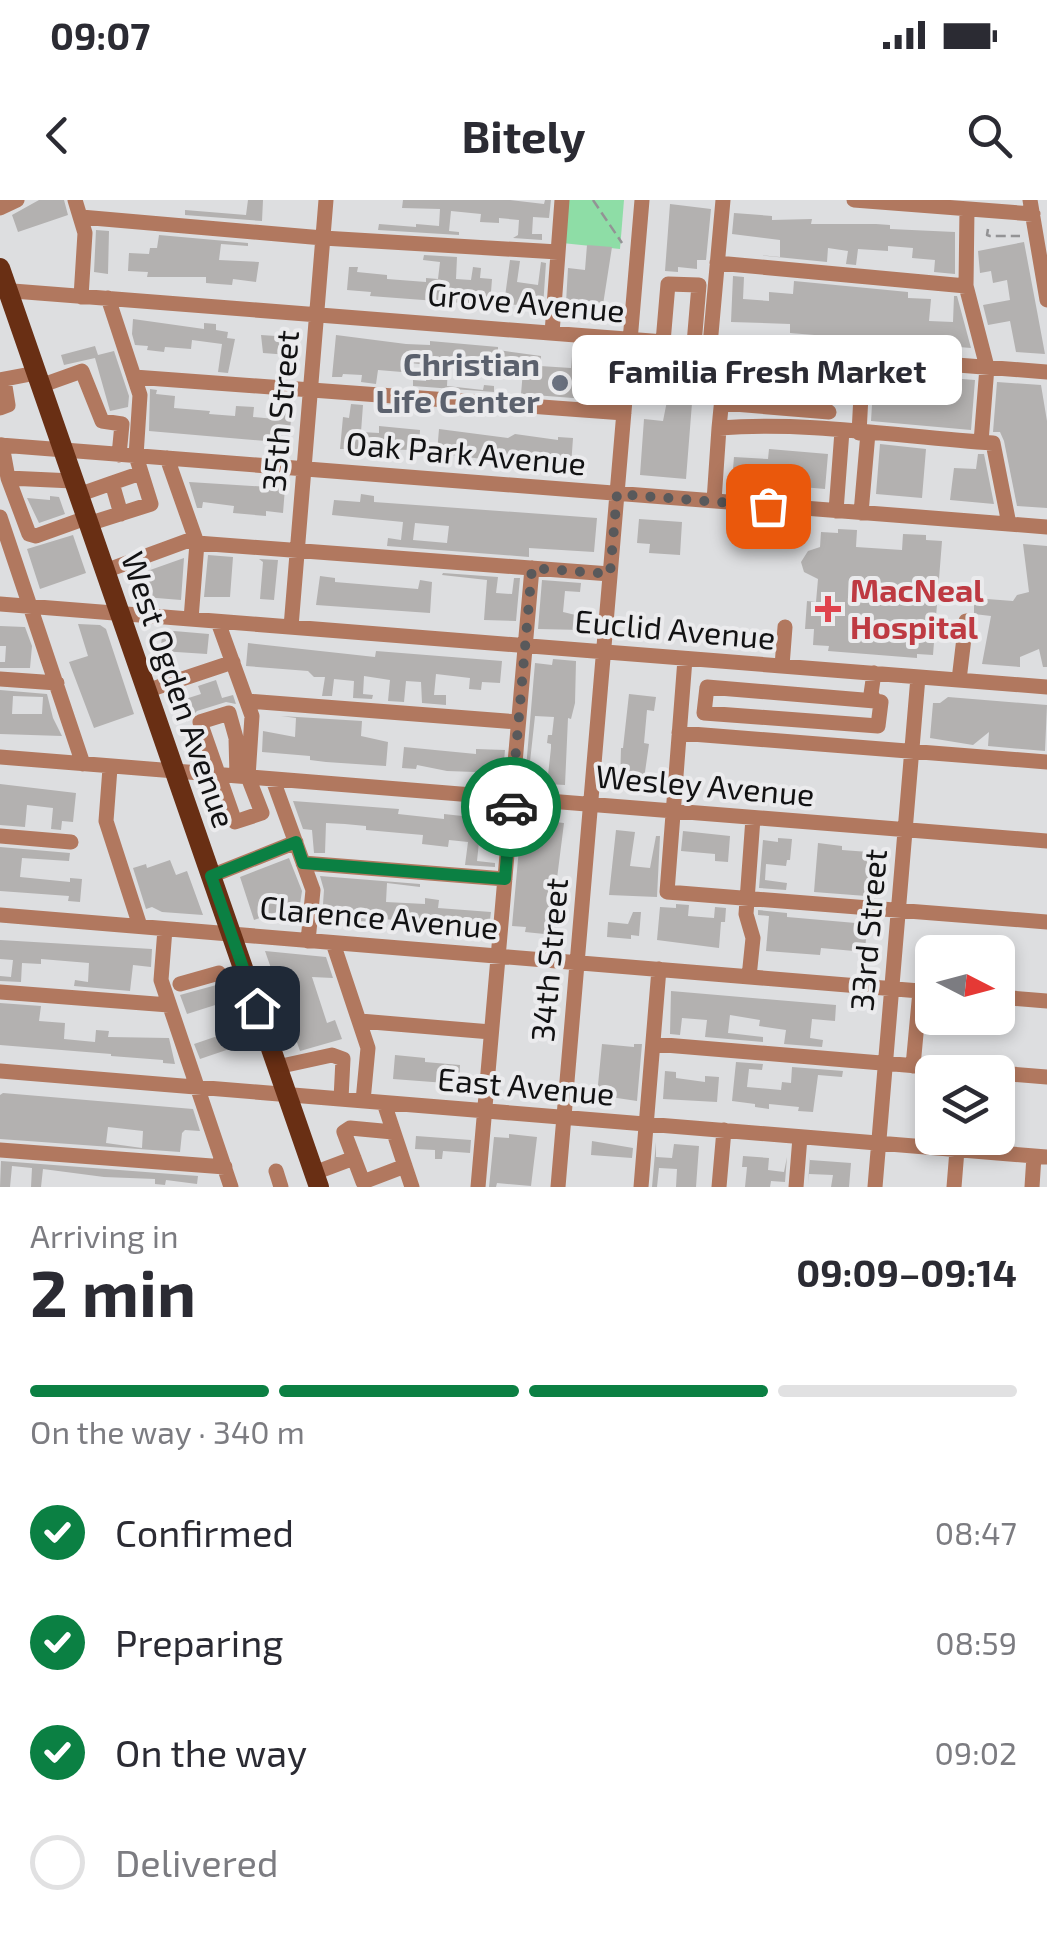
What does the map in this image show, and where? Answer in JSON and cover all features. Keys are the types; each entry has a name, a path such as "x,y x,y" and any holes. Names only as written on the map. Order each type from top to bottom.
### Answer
{"main road":[{"name":"West Ogden Avenue","path":"0,268 4,291 317,1180"}],"street":[{"path":"0,208 17,200"},
{"path":"75,200 85,233 82,296"},
{"name":"35th Street","path":"291,628 326,200"},
{"path":"552,333 562,200"},
{"name":"34th Street","path":"558,1187 642,200"},
{"path":"710,345 722,200"},
{"path":"854,200 1031,207 1047,300"},
{"path":"957,205 966,286 986,368 981,442"},
{"path":"81,217 323,238 558,252"},
{"path":"717,263 966,286"},
{"path":"625,396 647,397 666,383 672,370 668,284 699,285 710,345 724,375 714,501"},
{"name":"Grove Avenue","path":"4,291 1047,372"},
{"path":"108,298 140,394 127,455"},
{"path":"829,412 834,355"},
{"path":"836,511 863,358"},
{"path":"0,408 8,404 2,380 38,380 82,371 102,421 122,424 127,455 141,473 151,504 36,536 29,534 8,478 1,445"},
{"path":"724,375 832,385"},
{"path":"134,378 624,413"},
{"path":"722,403 829,412 851,432 862,513"},
{"path":"720,428 759,425 992,443 1009,524"},
{"name":"Oak Park Avenue","path":"1,445 1047,527"},
{"path":"167,458 196,540 191,620"},
{"path":"8,478 75,488 112,483 141,473"},
{"path":"112,483 122,514"},
{"path":"1,522 83,764"},
{"path":"104,571 196,540 610,574"},
{"path":"478,1187 532,568"},
{"name":"Euclid Avenue","path":"0,604 1047,687"},
{"path":"959,680 966,621"},
{"path":"218,622 252,716 243,777"},
{"path":"782,666 785,627"},
{"path":"685,658 667,892 1047,922"},
{"path":"146,691 232,662"},
{"path":"875,700 707,687 704,713 878,726 881,702 871,694 880,674"},
{"name":"33rd Street","path":"875,1187 918,677"},
{"path":"0,679 57,684"},
{"path":"247,701 518,722"},
{"path":"229,713 243,777 262,812 234,822 216,775 200,722 229,713"},
{"path":"679,734 1047,762"},
{"name":"Wesley Avenue","path":"0,758 1047,841"},
{"path":"110,768 106,821 140,926"},
{"path":"273,780 313,890 308,940"},
{"path":"749,976 753,938 746,919 753,818"},
{"path":"0,836 71,842"},
{"path":"211,876 296,842"},
{"path":"303,863 505,879"},
{"name":"Clarence Avenue","path":"0,914 915,990"},
{"path":"165,928 161,980 232,1187"},
{"path":"333,942 368,1048 363,1101"},
{"path":"641,1187 659,969"},
{"path":"180,984 220,973"},
{"path":"0,992 170,1005"},
{"path":"1015,998 1047,1001"},
{"path":"360,1021 492,1032"},
{"path":"653,1044 913,1066 918,1035"},
{"path":"278,1068 332,1054 343,1059 341,1099"},
{"name":"East Avenue","path":"0,1071 915,1146"},
{"path":"1015,1075 1047,1078"},
{"path":"384,1102 412,1187"},
{"path":"719,1187 724,1130"},
{"path":"394,1132 344,1132 363,1182 405,1166"},
{"path":"796,1187 800,1136"},
{"path":"0,1150 225,1167"},
{"name":"East Avenue","path":"1015,1154 1041,1156"},
{"path":"954,1187 957,1155"},
{"path":"1032,1187 1041,1156"},
{"path":"317,1180 354,1158"}],"path":[{"path":"593,200 622,243"},
{"path":"988,229 987,235 1020,236"}],"green space":[{"path":"565,200 624,200 620,249 562,243"}],"building":[{"path":"39,200 64,200 68,215 18,232 12,215"},
{"path":"248,200 263,200 262,221 185,215 185,210 246,215"},
{"path":"403,200 510,200 544,204 551,200 549,218 533,217 532,234 542,234 542,240 513,238 518,235 519,220 499,218 499,223 480,222 481,214 451,211 449,231 459,235 378,230 379,224 439,226 440,209 402,208"},
{"path":"670,204 711,209 706,260 697,260 697,269 678,267 678,272 665,271"},
{"path":"734,213 772,216 772,220 812,219 811,224 876,224 890,225 890,229 955,232 955,274 934,272 935,260 912,258 913,248 858,249 856,265 846,264 848,251 828,248 827,262 758,255 780,257 780,240 732,234"},
{"path":"96,230 109,231 108,274 94,272"},
{"path":"159,235 248,243 221,244 219,260 259,262 256,282 233,279 232,285 206,283 206,277 147,277 148,272 128,271 129,253 149,254 150,248 157,248"},
{"path":"1024,242 1045,354 1016,352 1010,321 988,325 983,305 1010,300 1007,280 993,283 991,271 980,273 978,251"},
{"path":"587,245 612,247 602,311 579,311 579,305 566,303 568,268 585,270"},
{"path":"424,255 457,257 456,279 471,280 473,267 481,268 480,278 492,279 490,305 370,296 371,292 347,290 349,267 358,267 357,272 387,275 387,279 438,279 440,262 423,260"},
{"path":"510,260 520,261 517,282 538,285 541,262 546,263 543,307 504,304"},
{"path":"733,276 744,277 743,299 769,301 769,292 793,294 794,281 908,292 908,298 931,299 929,321 953,322 957,296 971,348 790,333 790,324 731,322"},
{"path":"133,319 204,329 204,323 216,324 216,330 228,332 227,338 235,339 228,373 218,372 222,344 192,340 191,349 147,350 148,346 135,345"},
{"path":"261,335 291,337 289,355 263,353"},
{"path":"336,335 406,344 430,345 430,341 498,347 541,356 540,366 571,368 572,356 596,358 599,400 521,394 523,371 507,368 448,364 447,386 483,390 484,385 494,386 494,392 413,386 413,380 426,381 428,365 402,362 402,372 378,370 376,384 361,382 362,375 332,377"},
{"path":"95,346 98,355 114,351 129,396 128,407 110,411 95,358 64,365 61,355"},
{"path":"874,372 975,380 971,430 871,421"},
{"path":"997,382 1041,385 1047,421 1047,508 1017,506 1004,441 1000,432 993,432"},
{"path":"150,389 157,390 156,394 175,396 174,408 210,411 209,414 235,416 236,406 254,407 253,417 275,419 276,407 292,408 289,443 149,431"},
{"path":"668,396 678,397 677,402 692,403 686,479 640,475 644,419 663,421"},
{"path":"351,404 363,405 361,432 379,433 379,426 420,430 419,450 340,449 343,417 349,418"},
{"path":"439,429 508,438 515,434 558,440 573,438 571,466 530,464 530,458 498,456 497,461 437,453"},
{"path":"880,444 926,449 922,498 876,494"},
{"path":"769,449 828,454 825,489 732,481 734,457 768,459"},
{"path":"978,454 984,454 994,504 950,500 954,468 976,469"},
{"path":"189,482 285,488 283,513 233,513 234,506 203,502 202,508 197,508"},
{"path":"361,494 374,496 374,502 597,518 594,552 529,548 529,557 387,546 388,538 401,540 403,522 332,515 334,500 360,502","holes":["415,523 449,526 447,543 413,540"]},
{"path":"50,496 59,497 65,514 39,523 27,498 50,500"},
{"path":"639,519 682,522 680,555 649,553 650,544 637,543"},
{"path":"838,529 857,530 856,547 902,550 903,534 926,535 926,540 942,541 933,655 917,654 917,658 828,651 829,646 813,645 814,629 805,629 807,601 816,602 818,579 804,572 801,562 808,551 820,547 821,532 838,533"},
{"path":"73,535 86,573 40,589 27,549"},
{"path":"1023,544 1047,546 1047,667 1043,667 1039,649 1020,657 1020,667 982,664 991,616 974,614 974,598 1013,601 1017,595 1029,592"},
{"path":"208,555 233,557 230,597 204,597"},
{"path":"184,558 181,600 144,597 136,575"},
{"path":"259,559 278,560 274,600 260,599 263,562"},
{"path":"443,573 498,577 496,593 512,594 514,578 520,578 516,621 484,620 487,580"},
{"path":"320,576 335,578 335,582 418,589 420,580 432,582 430,613 316,605"},
{"path":"542,580 581,583 580,592 565,591 563,612 584,617 583,630 538,629"},
{"path":"78,624 106,629 134,714 94,728 69,662 88,656"},
{"path":"0,626 25,627 32,646 30,668 0,668 0,662 5,662 6,646 0,646"},
{"path":"162,630 209,634 207,654 161,651"},
{"path":"248,643 375,657 376,651 502,661 500,683 482,682 481,690 469,689 470,678 436,674 434,695 446,695 446,705 422,703 421,682 406,681 404,702 388,701 390,680 364,676 363,694 373,695 372,699 353,698 354,681 334,679 332,696 322,696 325,677 314,677 308,671 246,666"},
{"path":"553,659 576,661 565,785 547,784 551,744 547,743 554,717 535,716 525,780 535,663 552,665"},
{"path":"216,680 222,698 233,695 236,704 226,702 197,711 186,722 179,701 201,694 198,686"},
{"path":"0,690 47,694 62,736 0,734","holes":["13,696 43,697 42,714 12,714"]},
{"path":"629,694 656,697 654,711 647,710 644,743 649,744 643,786 620,784"},
{"path":"948,697 1047,705 1045,751 988,746 989,732 973,745 930,738 933,703"},
{"path":"281,716 362,721 361,736 388,742 386,766 262,752 263,731 295,737 296,718"},
{"path":"404,747 476,754 476,749 505,750 503,773 447,771 417,765 416,769 402,768"},
{"path":"0,784 76,793 73,822 62,821 61,830 51,829 53,808 27,805 25,827 0,825"},
{"path":"293,801 399,809 398,814 444,819 444,814 499,820 497,844 479,842 477,861 495,863 495,867 465,865 468,842 449,840 448,847 422,844 423,835 366,830 366,826 345,824 326,823 325,853 314,853 312,830 303,829"},
{"path":"536,820 564,823 552,918 556,918 554,935 525,932 526,927 512,926 521,826 536,826"},
{"path":"616,830 635,832 630,866 650,868 656,836 660,836 657,897 609,895"},
{"path":"683,831 730,836 728,862 715,861 715,854 681,851"},
{"path":"778,838 792,839 790,860 786,866 766,864 765,880 787,883 786,890 759,888 763,840 778,842"},
{"path":"818,843 842,846 842,850 882,853 879,897 814,892"},
{"path":"0,847 70,853 69,861 22,858 20,877 70,882 70,878 82,879 80,902 68,901 69,896 0,891"},
{"path":"289,858 302,891 300,904 254,920 240,877"},
{"path":"170,860 176,875 187,871 203,915 146,909 133,868"},
{"path":"320,876 420,884 387,883 386,902 425,904 425,898 439,900 438,908 491,912 489,927 322,918 324,890"},
{"path":"676,904 689,905 688,916 714,918 715,907 726,908 719,948 657,940 660,907 676,908"},
{"path":"758,910 787,913 787,917 867,924 865,952 821,948 820,955 766,951 769,916 758,915"},
{"path":"633,912 641,912 639,936 607,937 608,922 628,924"},
{"path":"0,940 152,949 151,967 133,965 130,991 74,986 75,980 88,982 89,963 41,959 41,964 22,963 21,982 0,981 0,976 11,977 13,960 0,959"},
{"path":"265,951 326,957 333,978 312,977 327,1023 335,1020 342,1039 300,1051"},
{"path":"225,985 231,1000 187,1014 180,995"},
{"path":"671,991 836,1005 835,1021 812,1019 810,1038 823,1040 822,1047 784,1044 786,1030 759,1026 760,1020 730,1015 728,1033 763,1037 763,1042 705,1037 707,1020 682,1018 680,1035 670,1034"},
{"path":"0,1003 41,1006 39,1021 65,1023 64,1039 95,1042 96,1030 109,1031 108,1037 169,1038 175,1064 111,1054 0,1045"},
{"path":"241,1028 247,1043 200,1059 194,1044"},
{"path":"602,1044 642,1044 637,1101 597,1095"},
{"path":"395,1055 460,1065 459,1084 393,1079"},
{"path":"736,1062 763,1064 762,1070 749,1069 747,1087 781,1090 782,1082 791,1083 792,1067 843,1071 842,1077 818,1075 813,1112 769,1104 769,1109 732,1101"},
{"path":"665,1071 676,1072 676,1078 705,1082 705,1076 719,1077 717,1102 663,1099"},
{"path":"0,1095 193,1109 200,1131 182,1133 180,1152 0,1139","holes":["108,1127 143,1131 142,1148 106,1143"]},
{"path":"509,1134 537,1137 531,1186 497,1183 496,1187 489,1187 494,1137 509,1138"},
{"path":"416,1136 471,1140 470,1153 443,1151 442,1159 435,1159 435,1150 415,1149"},
{"path":"592,1141 633,1148 632,1158 591,1155"},
{"path":"656,1142 656,1157 672,1158 674,1144 699,1146 696,1187 676,1187 677,1169 659,1168 657,1187 652,1187"},
{"path":"743,1156 769,1158 768,1170 784,1172 787,1157 785,1182 771,1181 770,1187 745,1187 747,1167 742,1167"},
{"path":"810,1157 851,1163 849,1187 831,1187 833,1175 809,1174 808,1184"},
{"path":"1,1161 198,1176 197,1184 166,1180 165,1185 155,1184 155,1179 43,1169 41,1187 31,1187 32,1168 12,1166 10,1187 0,1187"}],"way so far":[{"path":"511,807 532,568 610,574 617,494 768,506"}],"place":[{"name":"Christian Life Center","path":"560,383"},
{"name":"Familia Fresh Market","path":"768,506"},
{"name":"MacNeal Hospital","path":"828,609"}],"route":[{"path":"257,1008 211,876 296,842 303,863 505,879 511,807"}]}
